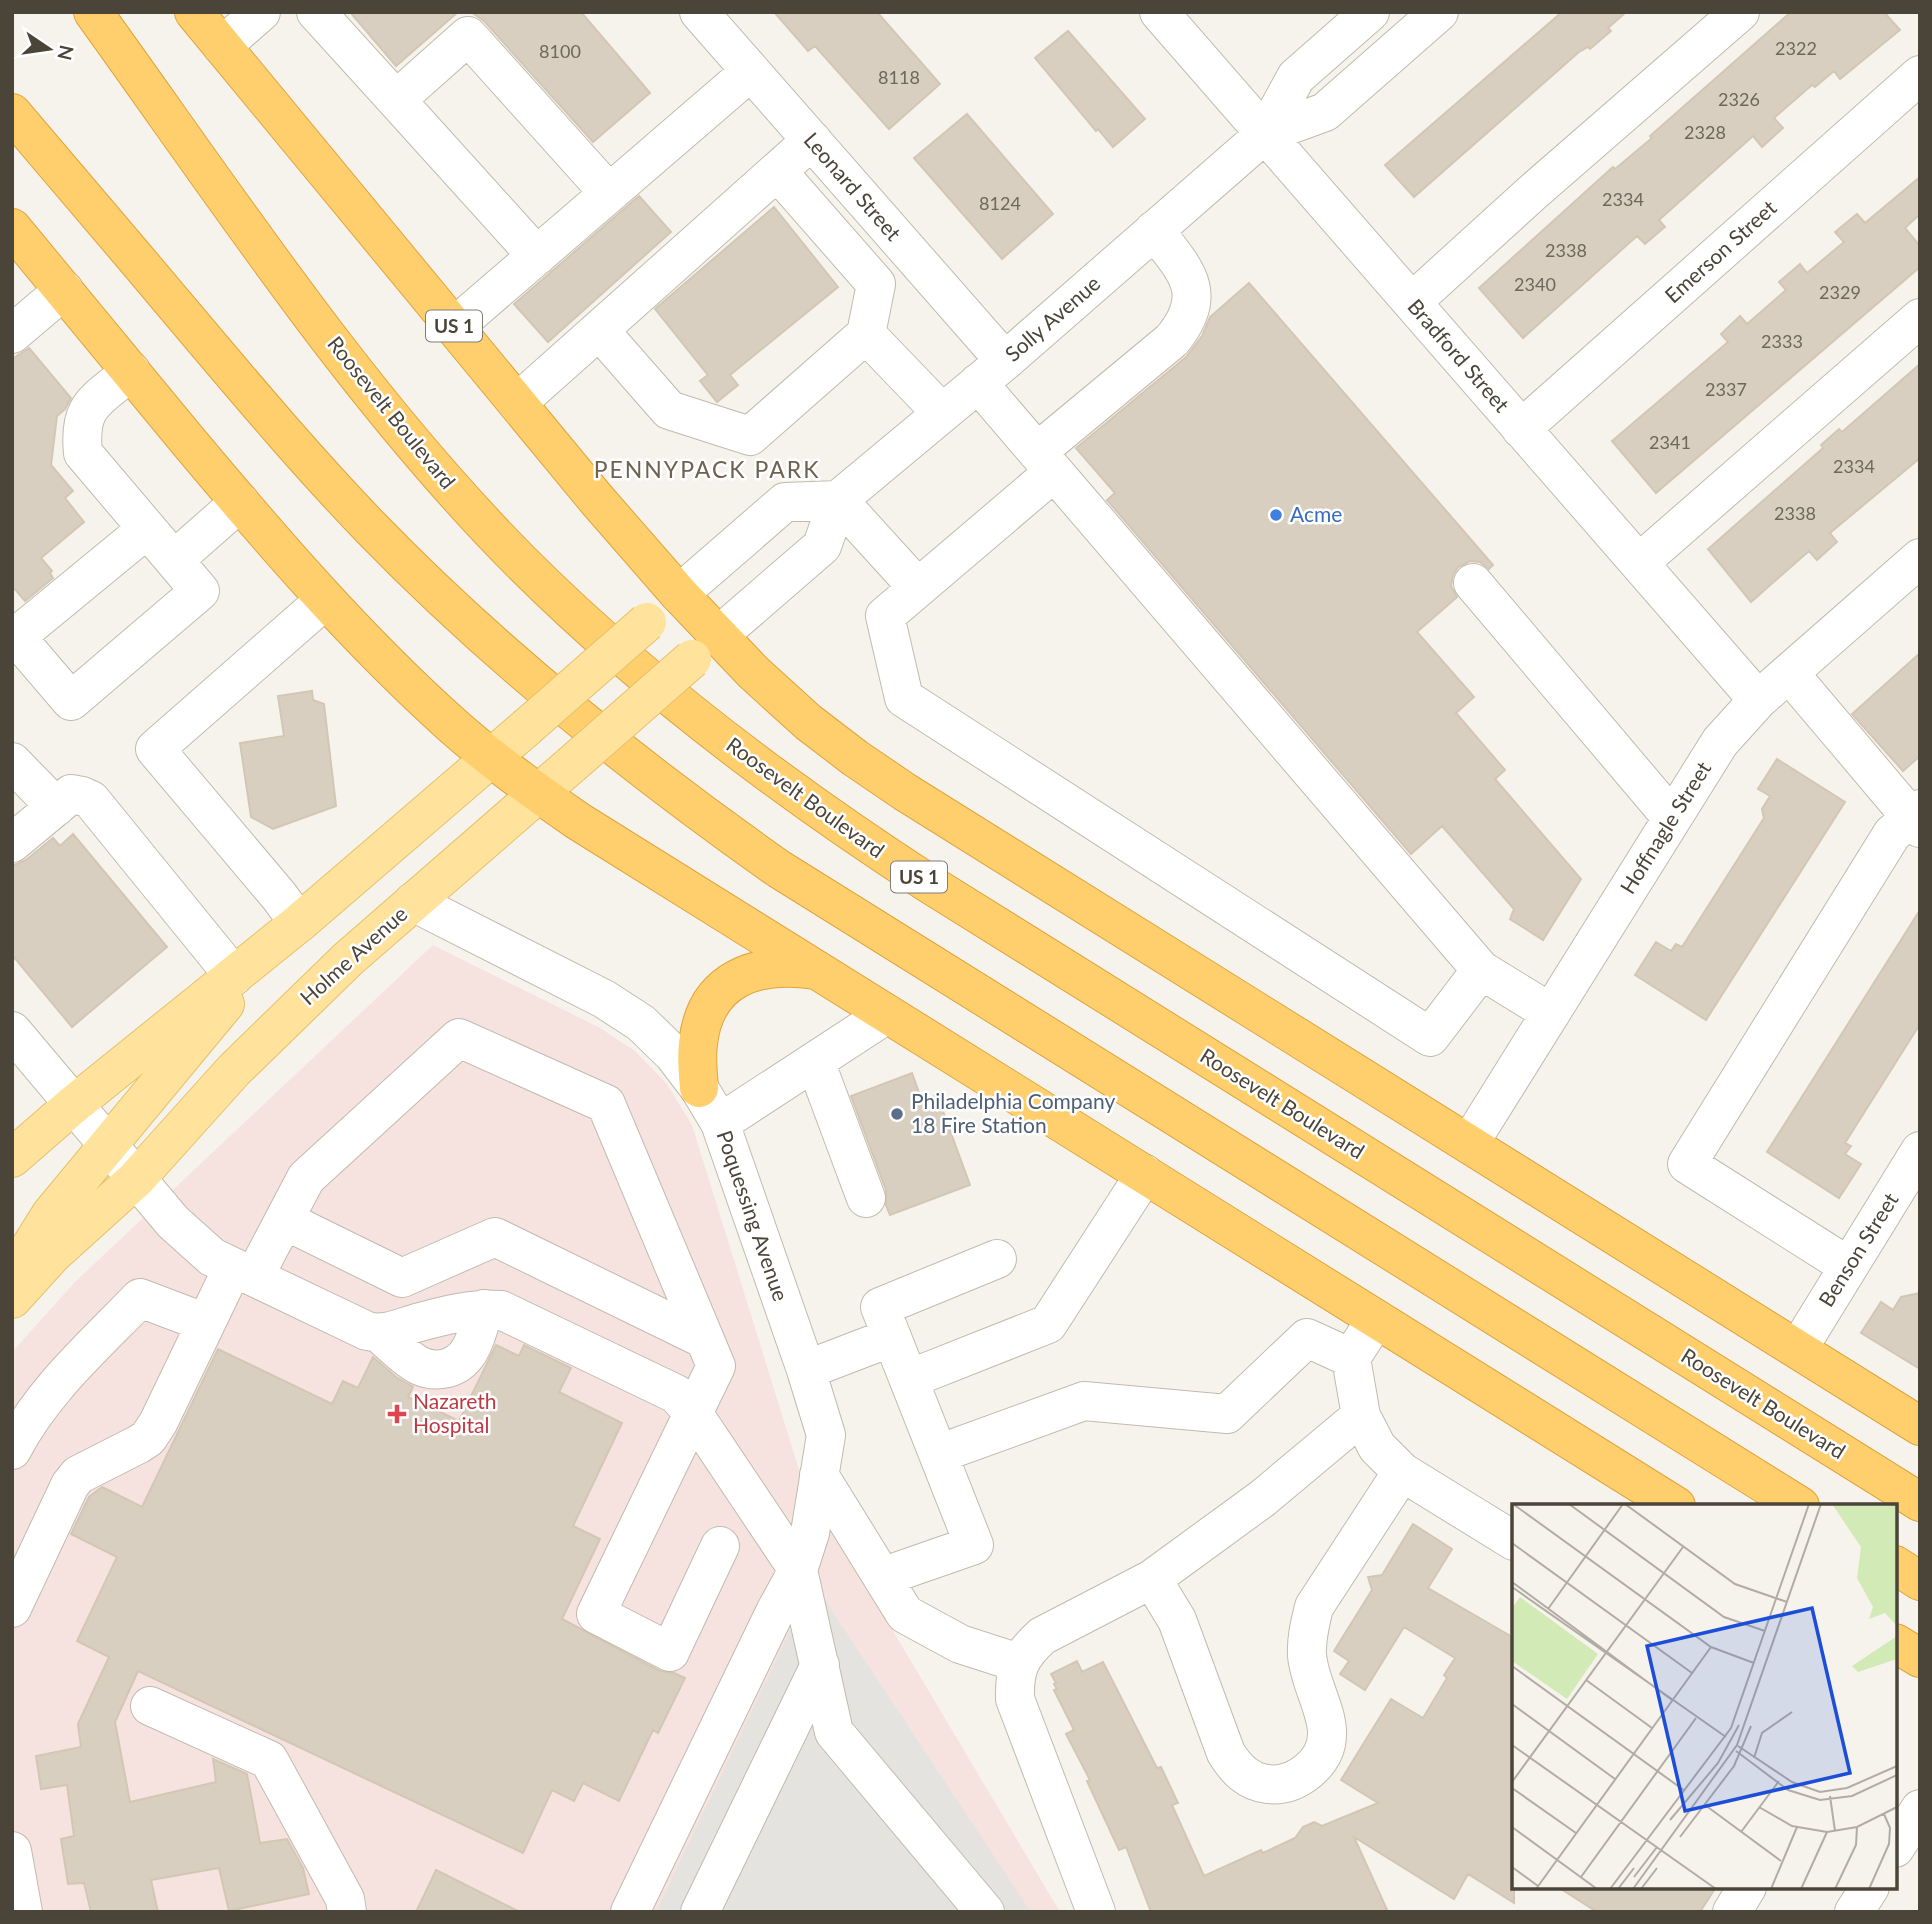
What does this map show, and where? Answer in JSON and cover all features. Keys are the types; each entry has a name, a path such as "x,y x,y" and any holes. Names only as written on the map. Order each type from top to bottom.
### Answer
{"highway":[{"name":"US 1","path":"194,12 517,403 679,594 705,648 767,686 808,722 905,792 1920,1426"},
{"name":"Roosevelt Boulevard","path":"96,20 315,318 448,484 597,635 679,705 837,824 917,876 1920,1502"},
{"path":"12,113 298,450 372,528 447,602 524,672 684,801 791,876 1797,1504"},
{"path":"13,230 325,600 418,694 538,793 578,821 1673,1504"},
{"path":"699,1088 698,1044 711,1005 722,991 735,979 753,971 783,967 818,971"},
{"path":"1897,1566 1920,1581"},
{"path":"1897,1644 1920,1658"}],"main road":[{"path":"12,1158 73,1105 287,933 679,594"},
{"name":"Holme Avenue","path":"12,1299 52,1255 136,1180 234,1070 348,959 705,648"},
{"path":"12,1277 51,1214 287,933"}],"street":[{"path":"222,46 261,12"},
{"path":"316,12 537,256"},
{"name":"Leonard Street","path":"699,12 812,140 991,372 1046,462 1481,970 1551,1013"},
{"name":"Bradford Street","path":"1159,12 1758,700"},
{"name":"Solly Avenue","path":"1265,134 1296,77 1370,12"},
{"name":"Solly Avenue","path":"838,500 991,372 1265,134 1325,111 1439,12"},
{"path":"1412,302 1533,192 1740,12"},
{"path":"396,100 468,36 609,193"},
{"path":"454,327 751,71"},
{"name":"Emerson Street","path":"1521,429 1920,75"},
{"path":"517,403 812,140"},
{"path":"599,330 669,410 750,436 866,334 876,284 777,171"},
{"path":"1154,230 1187,273 1192,291 1191,309 1184,326 918,588 885,616 904,698 1430,1038 1481,970"},
{"path":"12,334 64,290"},
{"path":"1639,563 1920,318"},
{"path":"866,334 942,413"},
{"path":"131,371 86,410 81,430 83,453 200,591 71,701 14,637 147,529"},
{"path":"679,594 785,502 838,500 918,588"},
{"path":"705,648 822,546 838,500"},
{"path":"174,560 240,502"},
{"name":"Hoffnagle Street","path":"1469,1144 1720,742 1758,700 1920,558"},
{"path":"1473,583 1672,818"},
{"path":"287,933 279,896 155,749 325,600"},
{"path":"1789,673 1917,818 1892,834 1687,1164 1848,1266"},
{"path":"12,762 56,807"},
{"path":"12,843 71,794 91,800 234,976"},
{"name":"Poquessing Avenue","path":"413,902 604,999 641,1023 673,1054 699,1088 720,1123 806,1370 826,1436 819,1475"},
{"path":"720,1123 887,1014"},
{"path":"12,1031 173,1222 212,1257 367,1331 381,1335 422,1367 447,1368 467,1355 474,1344 484,1309"},
{"path":"12,1608 22,1561 70,1485 78,1475 148,1438 158,1423 206,1323 284,1220 306,1178 459,1038 606,1104 716,1366 596,1614 670,1652 720,1546"},
{"path":"815,1061 866,1198"},
{"name":"Benson Street","path":"1798,1349 1920,1151"},
{"path":"909,1379 1048,1324 1145,1174"},
{"path":"284,1220 402,1278 495,1237 704,1339"},
{"path":"882,1577 974,1545 880,1307 997,1259"},
{"path":"12,1450 25,1425 71,1369 140,1297 206,1323"},
{"path":"381,1335 420,1322 484,1309 501,1310 676,1394 693,1413 798,1570 834,1732 985,1912"},
{"path":"1376,1319 1351,1358 1361,1416 1377,1447 1402,1472 1512,1540"},
{"path":"806,1370 892,1337"},
{"path":"938,1454 1084,1401 1227,1414 1307,1338 1351,1358"},
{"path":"1096,1912 1015,1699 1014,1681 1019,1663 1028,1648 1042,1636 1152,1579 1262,1498 1361,1416"},
{"path":"1152,1579 1177,1620 1226,1753 1236,1768 1250,1779 1268,1784 1285,1783 1302,1776 1316,1765 1324,1749 1328,1731 1307,1657 1308,1632 1314,1608 1402,1472"},
{"path":"630,1912 775,1612 798,1570 810,1532 819,1475"},
{"path":"819,1475 905,1614 960,1644 1019,1663"},
{"path":"701,1912 820,1665"},
{"path":"150,1706 269,1760 345,1899 347,1912"},
{"path":"1897,1845 1920,1809"},
{"path":"12,1851 23,1912"},
{"path":"1732,1912 1746,1889"},
{"path":"1854,1912 1869,1889"}],"shaded area":[{"name":"Nazareth Hospital","path":"433,945 600,1028 635,1051 666,1083 692,1125 801,1476 1060,1912 12,1912 12,1352 75,1282"},
{"path":"813,1582 1031,1912 656,1912"}],"building":[{"path":"350,12 458,12 396,66"},
{"path":"471,12 581,12 650,93 593,142 484,21"},
{"path":"774,12 877,12 940,84 889,129 815,46 808,51"},
{"path":"1562,12 1626,12 1608,28 1611,31 1590,49 1588,47 1579,52 1414,197 1385,165"},
{"path":"1791,12 1884,12 1900,30 1840,79 1834,71 1815,87 1812,85 1774,118 1783,128 1762,147 1753,136 1659,220 1665,227 1645,244 1637,236 1523,338 1479,288 1613,167 1615,169 1652,138 1650,136"},
{"path":"1068,31 1145,119 1113,147 1098,129 1096,131 1035,58"},
{"path":"967,114 1053,214 1002,259 914,158"},
{"path":"1920,177 1920,214 1905,228 1920,246 1920,267 1656,493 1612,441 1728,342 1721,334 1740,316 1747,324 1786,290 1779,282 1800,264 1807,273 1844,242 1835,232 1857,214 1865,223"},
{"path":"639,196 671,232 548,342 514,304"},
{"path":"774,207 838,287 730,375 738,385 717,402 700,381 708,375 655,309"},
{"path":"1249,283 1493,565 1489,569 1480,562 1470,561 1458,567 1451,586 1457,597 1417,632 1474,697 1456,713 1505,770 1495,779 1581,879 1543,940 1510,919 1514,909 1442,826 1411,854 1107,500 1115,493 1076,448 1186,357 1202,336 1210,317"},
{"path":"29,348 71,398 57,416 51,465 73,491 65,498 84,522 41,558 52,571 50,573 53,578 25,601 12,586 12,359"},
{"path":"1920,364 1920,458 1830,533 1837,542 1817,560 1809,551 1751,602 1708,549 1823,448 1821,445 1839,429 1842,432"},
{"path":"1920,653 1920,756 1903,771 1852,714"},
{"path":"312,691 313,700 324,704 336,806 273,829 251,817 240,743 284,736 278,696"},
{"path":"1777,759 1845,802 1706,1020 1635,975 1656,942 1671,951 1676,944 1682,947 1764,818 1762,809 1770,796 1758,789"},
{"path":"73,834 167,947 72,1027 12,955 12,866 26,860 53,838 60,846"},
{"path":"1920,910 1920,1024 1845,1143 1851,1146 1845,1154 1861,1164 1839,1198 1767,1152"},
{"path":"912,1073 922,1101 937,1095 970,1185 890,1215 886,1205 886,1190 851,1096"},
{"path":"1920,1293 1920,1369 1861,1333 1881,1302 1893,1310 1901,1297"},
{"path":"496,1345 519,1356 524,1345 571,1368 559,1392 622,1423 573,1526 600,1539 562,1619 660,1671 685,1678 658,1733 653,1730 619,1801 583,1783 574,1801 552,1790 523,1853 138,1671 115,1722 130,1802 216,1782 213,1759 247,1774 260,1843 287,1839 303,1868 309,1894 229,1911 219,1868 151,1880 158,1912 91,1912 84,1883 68,1884 61,1839 74,1836 67,1785 41,1789 36,1756 81,1747 78,1724 109,1657 77,1641 117,1557 71,1534 89,1497 102,1487 142,1507 218,1349 332,1404 343,1381 358,1388 373,1357 396,1377 413,1387 408,1397 459,1421"},
{"path":"1413,1524 1452,1549 1428,1588 1512,1637 1514,1903 1468,1874 1454,1899 1354,1837 1388,1912 1151,1912 1126,1847 1119,1850 1087,1781 1090,1780 1066,1734 1074,1730 1054,1690 1057,1689 1054,1684 1056,1683 1051,1674 1077,1661 1082,1672 1103,1662 1157,1768 1161,1767 1178,1803 1172,1805 1204,1876 1295,1838 1303,1827 1314,1822 1322,1826 1378,1803 1341,1780 1391,1699 1423,1718 1447,1678 1444,1675 1455,1658 1404,1627 1365,1690 1340,1674 1349,1661 1334,1651 1372,1590 1368,1577 1382,1575"},
{"path":"436,1870 520,1912 416,1912"},
{"path":"1561,1889 1715,1889 1700,1912 1597,1912"}],"place":[{"name":"Acme","path":"1276,515"},
{"name":"Philadelphia Company 18 Fire Station","path":"897,1114"},
{"name":"Nazareth Hospital","path":"397,1414"}],"district":[{"name":"PENNYPACK PARK","path":"707,470"}]}
